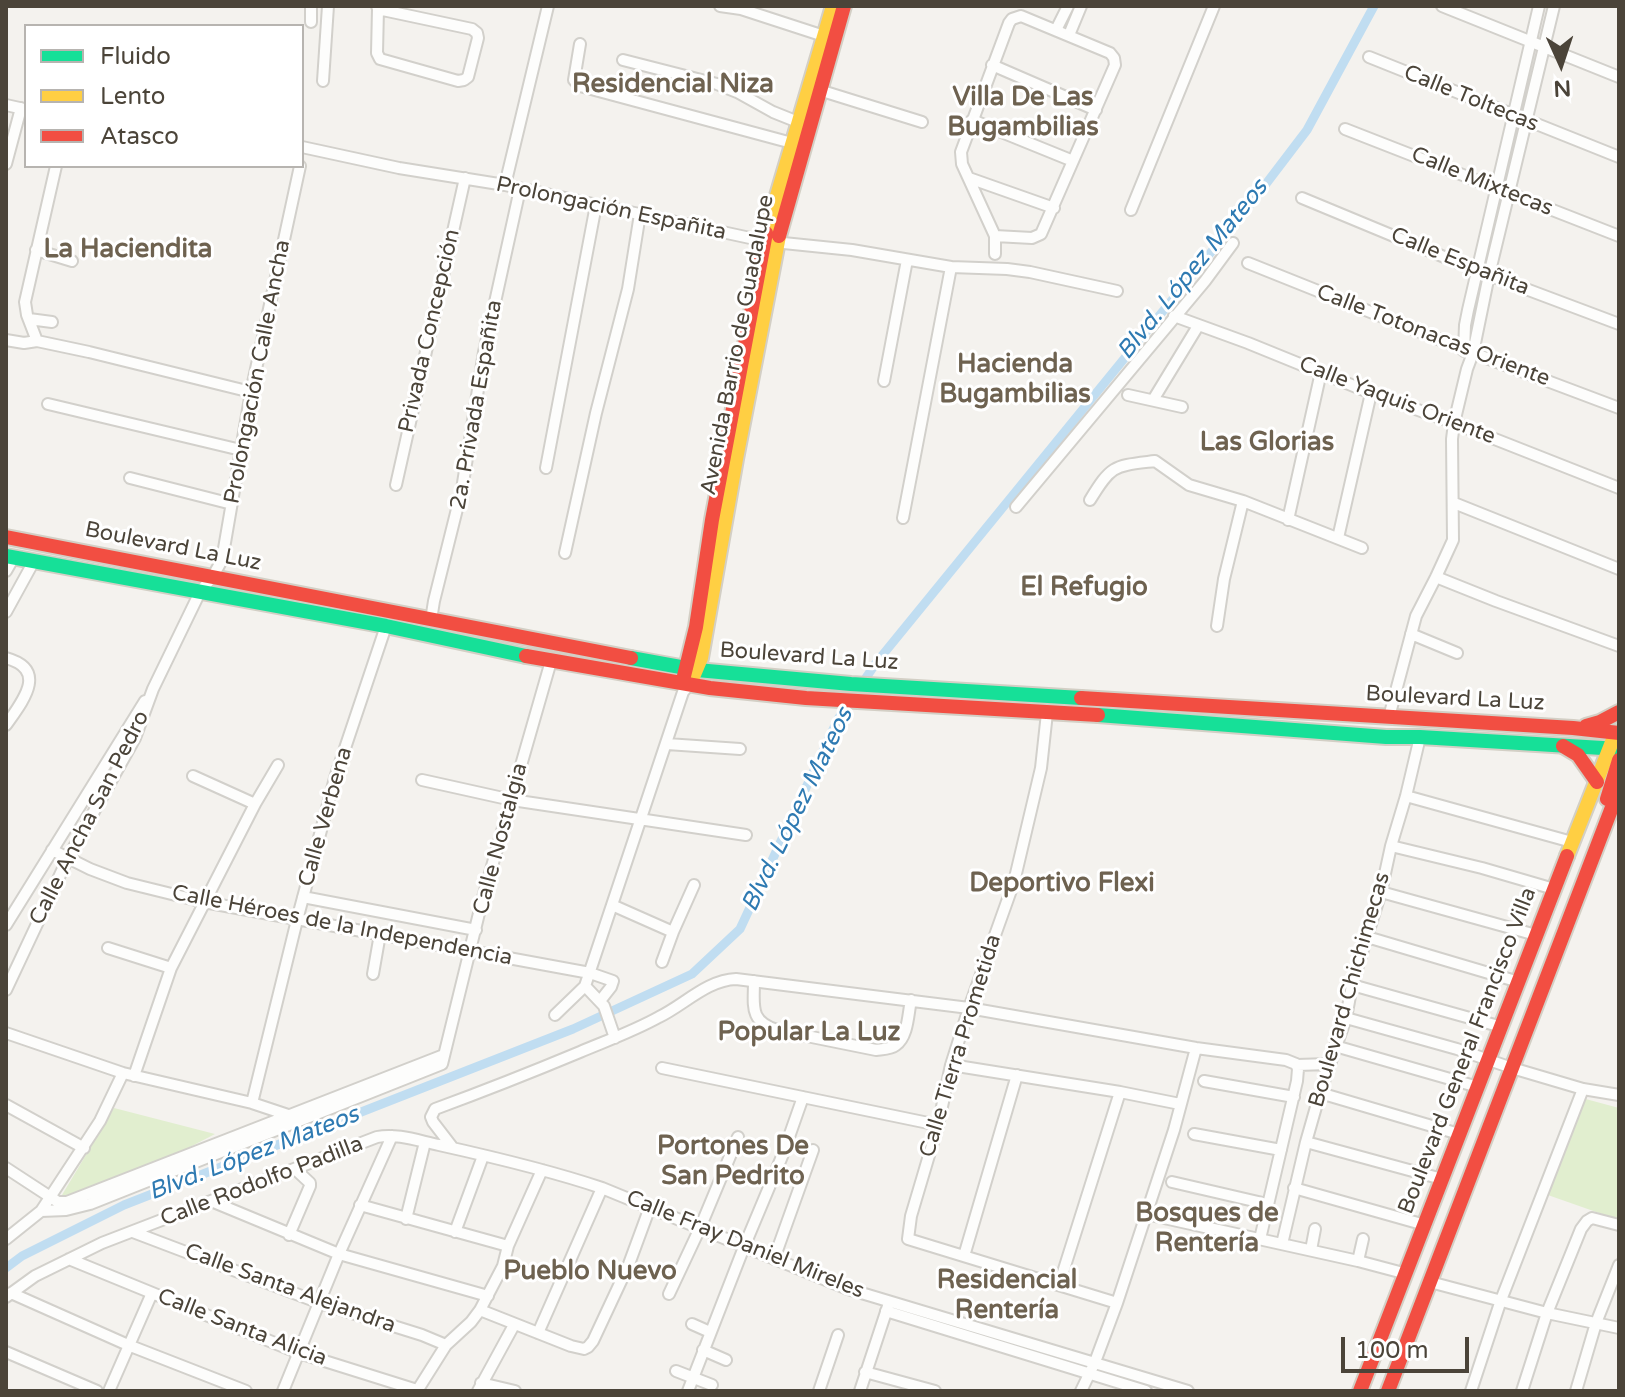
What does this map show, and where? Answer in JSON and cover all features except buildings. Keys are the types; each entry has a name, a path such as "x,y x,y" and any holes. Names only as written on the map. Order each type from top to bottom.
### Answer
{"main road":[{"name":"Avenida Barrio de Guadalupe","path":"685,687 691,669 701,658 771,242 792,143 824,36 840,6"},
{"name":"Avenida Barrio de Guadalupe","path":"771,242 819,90 840,6"},
{"name":"Boulevard La Luz","path":"6,537 691,669 851,684 1573,728 1617,741"},
{"name":"Boulevard La Luz","path":"10,556 386,626 685,687 1386,737 1563,745 1617,741"},
{"path":"806,698 809,681"},
{"path":"1573,728 1600,722 1619,712"},
{"path":"1604,831 1617,741"},
{"name":"Boulevard General Francisco Villa","path":"1360,1391 1572,842 1617,741"},
{"path":"1563,745 1578,755 1597,782"},
{"name":"Boulevard General Francisco Villa","path":"1388,1391 1619,789"},
{"path":"1486,1131 1485,1110 1498,1079 1497,1071 1489,1060"},
{"path":"1368,1391 1378,1361 1378,1348"}],"street":[{"path":"311,6 311,22"},
{"path":"323,81 328,6"},
{"path":"505,185 548,6"},
{"path":"720,6 740,7 824,36"},
{"path":"1056,30 1068,6"},
{"path":"1069,35 1081,6"},
{"path":"1131,210 1214,6"},
{"path":"1442,6 1619,77"},
{"path":"1389,717 1416,616 1453,540 1454,423 1467,369 1465,325 1539,6"},
{"path":"1468,351 1554,6"},
{"path":"378,8 472,29 478,38 468,77 458,81 380,59 377,53 378,8"},
{"path":"995,236 1039,236 1114,69 1114,58 1110,53 1026,17 1016,17 1009,23 963,144 961,158 995,236 995,254"},
{"path":"580,44 574,80 580,86 792,143"},
{"name":"Calle Toltecas","path":"1369,57 1619,157"},
{"path":"623,60 717,84 798,122"},
{"path":"992,65 1096,110"},
{"path":"819,90 922,122"},
{"path":"6,105 24,108 6,164"},
{"path":"972,120 1073,161"},
{"name":"Calle Mixtecas","path":"1345,129 1619,236"},
{"name":"Prolongación Españita","path":"304,150 505,185 771,242 852,250 951,267 1017,270 1117,291"},
{"path":"34,342 25,302 56,168"},
{"name":"Prolongación Calle Ancha","path":"213,576 222,560 251,392 300,168"},
{"name":"Privada Concepción","path":"396,485 465,178"},
{"path":"969,178 1054,208"},
{"name":"2a. Privada Españita","path":"431,620 462,489 484,352 520,189"},
{"name":"Calle Españita","path":"1302,198 1478,271 1619,324"},
{"path":"546,468 596,205"},
{"path":"565,553 628,289 640,214"},
{"path":"1016,507 1205,281 1233,243"},
{"path":"36,250 72,261"},
{"path":"884,381 907,260"},
{"name":"Calle Totonacas Oriente","path":"1248,263 1619,408"},
{"path":"903,518 951,267"},
{"name":"Calle Yaquis Oriente","path":"1174,316 1619,488"},
{"path":"29,319 52,322"},
{"path":"1153,400 1198,326"},
{"path":"6,340 89,352 251,392"},
{"path":"1288,520 1321,372"},
{"path":"1338,538 1371,393"},
{"path":"1128,395 1182,407"},
{"path":"48,404 241,450"},
{"path":"1090,500 1106,474 1122,465 1155,461 1189,485 1243,501 1362,548"},
{"path":"130,478 232,504"},
{"path":"1217,626 1224,579 1243,501"},
{"path":"1454,503 1619,569"},
{"path":"6,571 10,556"},
{"path":"6,612 34,561"},
{"name":"Calle Ancha San Pedro","path":"6,990 68,858 135,738 153,689 200,592 213,576"},
{"path":"1436,577 1619,646"},
{"name":"Calle Verbena","path":"252,1103 335,778 386,626"},
{"path":"1411,634 1457,653"},
{"path":"6,658 25,666 29,690 6,725"},
{"name":"Calle Nostalgia","path":"443,1059 486,889 551,661"},
{"name":"Avenida Barrio de Guadalupe","path":"555,1015 585,986 685,687"},
{"name":"Calle Ancha San Pedro","path":"6,925 153,689"},
{"name":"Calle Tierra Prometida","path":"964,1256 908,1239 911,1216 938,1125 951,1065 1014,882 1041,768 1047,713"},
{"name":"Boulevard Chichimecas","path":"1282,1244 1306,1142 1346,1018 1352,985 1381,892 1420,737"},
{"path":"667,744 740,749"},
{"path":"7,1237 41,1211 129,1074 171,968 278,765"},
{"path":"193,776 255,804"},
{"path":"422,780 512,800 746,835"},
{"path":"1406,796 1572,842"},
{"path":"1391,846 1554,889"},
{"name":"Calle Héroes de la Independencia","path":"52,850 127,883 204,902 590,973"},
{"path":"662,962 694,885"},
{"path":"1381,892 1536,935"},
{"path":"303,897 476,930"},
{"path":"612,905 673,932"},
{"path":"373,974 380,934"},
{"path":"1367,937 1519,982"},
{"path":"108,948 171,968"},
{"path":"590,973 613,981 602,1004"},
{"path":"453,1148 433,1122 431,1117 435,1109 513,1081 660,1017 726,979 969,1008 1196,1048 1174,1130 1117,1303 1081,1391"},
{"path":"754,981 756,1015 765,1026 876,1050 890,1048 900,1041 911,1000"},
{"path":"1352,985 1502,1027"},
{"path":"585,986 602,1004 613,1035"},
{"path":"1346,1018 1583,1089 1619,1095"},
{"path":"6,1033 129,1074 252,1103 301,1119"},
{"path":"1335,1046 1478,1087"},
{"name":"Boulevard Chichimecas","path":"1196,1048 1286,1060 1297,1065 1294,1097 1260,1239"},
{"path":"6,1168 58,1202 67,1202 289,1115 443,1059"},
{"path":"41,1211 66,1210 90,1204 386,1087 443,1059"},
{"path":"1297,1065 1329,1064"},
{"path":"951,1065 1180,1104"},
{"path":"662,1068 938,1125"},
{"path":"1017,1075 964,1256 1117,1303"},
{"path":"1204,1081 1294,1097"},
{"path":"1471,1391 1501,1300 1583,1089"},
{"path":"1059,1285 1120,1092"},
{"path":"1320,1093 1459,1134"},
{"path":"688,1391 803,1097"},
{"path":"6,1105 84,1148"},
{"path":"1194,1134 1281,1150"},
{"path":"283,1391 392,1136"},
{"name":"Calle Fray Daniel Mireles","path":"392,1136 542,1170 602,1188 888,1306 1145,1391"},
{"name":"Calle Rodolfo Padilla","path":"8,1295 35,1276 133,1232 377,1137 392,1136"},
{"path":"669,1294 738,1137"},
{"path":"406,1219 425,1142"},
{"path":"1306,1142 1442,1179"},
{"path":"774,1259 813,1150"},
{"path":"455,1232 483,1156"},
{"path":"289,1235 310,1186 295,1169"},
{"path":"417,1390 446,1345 471,1322 488,1296 542,1170"},
{"path":"1172,1182 1267,1204"},
{"path":"538,1333 602,1188"},
{"path":"1294,1188 1425,1225"},
{"path":"211,1201 339,1254 488,1296"},
{"path":"360,1205 508,1246"},
{"path":"480,1310 571,1346 588,1347 629,1264 650,1207"},
{"path":"1146,1214 1407,1274"},
{"path":"1522,1391 1547,1313 1581,1229 1592,1218 1619,1225"},
{"path":"1311,1250 1315,1229"},
{"name":"Calle Santa Alejandra","path":"133,1232 320,1303 446,1345"},
{"path":"1358,1261 1363,1239"},
{"name":"Calle Santa Alicia","path":"69,1259 299,1353 417,1390"},
{"path":"1576,1391 1596,1323 1619,1265"},
{"path":"1430,1282 1547,1313 1619,1328"},
{"path":"109,1391 152,1293"},
{"path":"8,1295 246,1391"},
{"path":"860,1391 888,1306"},
{"name":"Calle Fray Daniel Mireles","path":"888,1306 1095,1362 1188,1391"},
{"path":"692,1324 710,1332"},
{"path":"514,1325 480,1387 515,1391"},
{"path":"819,1391 838,1335"},
{"path":"703,1350 726,1360"},
{"path":"6,1352 97,1391"},
{"path":"676,1371 712,1385"},
{"path":"865,1372 935,1391"}],"green space":[{"path":"1582,1098 1619,1108 1619,1220 1545,1194"},
{"path":"114,1108 215,1134 144,1171 59,1200"}],"waterway":[{"name":"Blvd. López Mateos","path":"6,1268 22,1256 124,1205 573,1029 692,974 740,929 838,719 876,663 1256,197 1307,130 1374,6"}],"traffic: fast":[{"path":"6,556 386,626 526,656"},
{"path":"631,658 697,670 851,684 1081,698"},
{"path":"1098,715 1386,737 1619,749"}],"traffic: slow":[{"path":"766,233 833,6"},
{"path":"693,677 701,658 779,236"},
{"path":"1567,856 1612,742"}],"traffic: jam":[{"path":"779,236 844,6"},
{"path":"684,676 696,627 712,520 766,233"},
{"path":"6,537 631,658"},
{"path":"526,656 710,688 806,698 1098,715"},
{"path":"1081,698 1619,733"},
{"path":"1586,726 1619,712"},
{"path":"1563,746 1578,755 1597,782"},
{"path":"1607,799 1619,760"},
{"path":"1388,1391 1619,789"},
{"path":"1360,1391 1567,856"}],"district":[{"name":"Residencial Niza","path":"673,85"},
{"name":"Villa De Las Bugambilias","path":"1023,113"},
{"name":"La Haciendita","path":"128,250"},
{"name":"Hacienda Bugambilias","path":"1015,380"},
{"name":"Las Glorias","path":"1267,443"},
{"name":"El Refugio","path":"1084,588"},
{"name":"Deportivo Flexi","path":"1062,884"},
{"name":"Popular La Luz","path":"809,1033"},
{"name":"Portones De San Pedrito","path":"733,1162"},
{"name":"Bosques de Rentería","path":"1207,1229"},
{"name":"Pueblo Nuevo","path":"590,1272"},
{"name":"Residencial Rentería","path":"1007,1296"}]}
